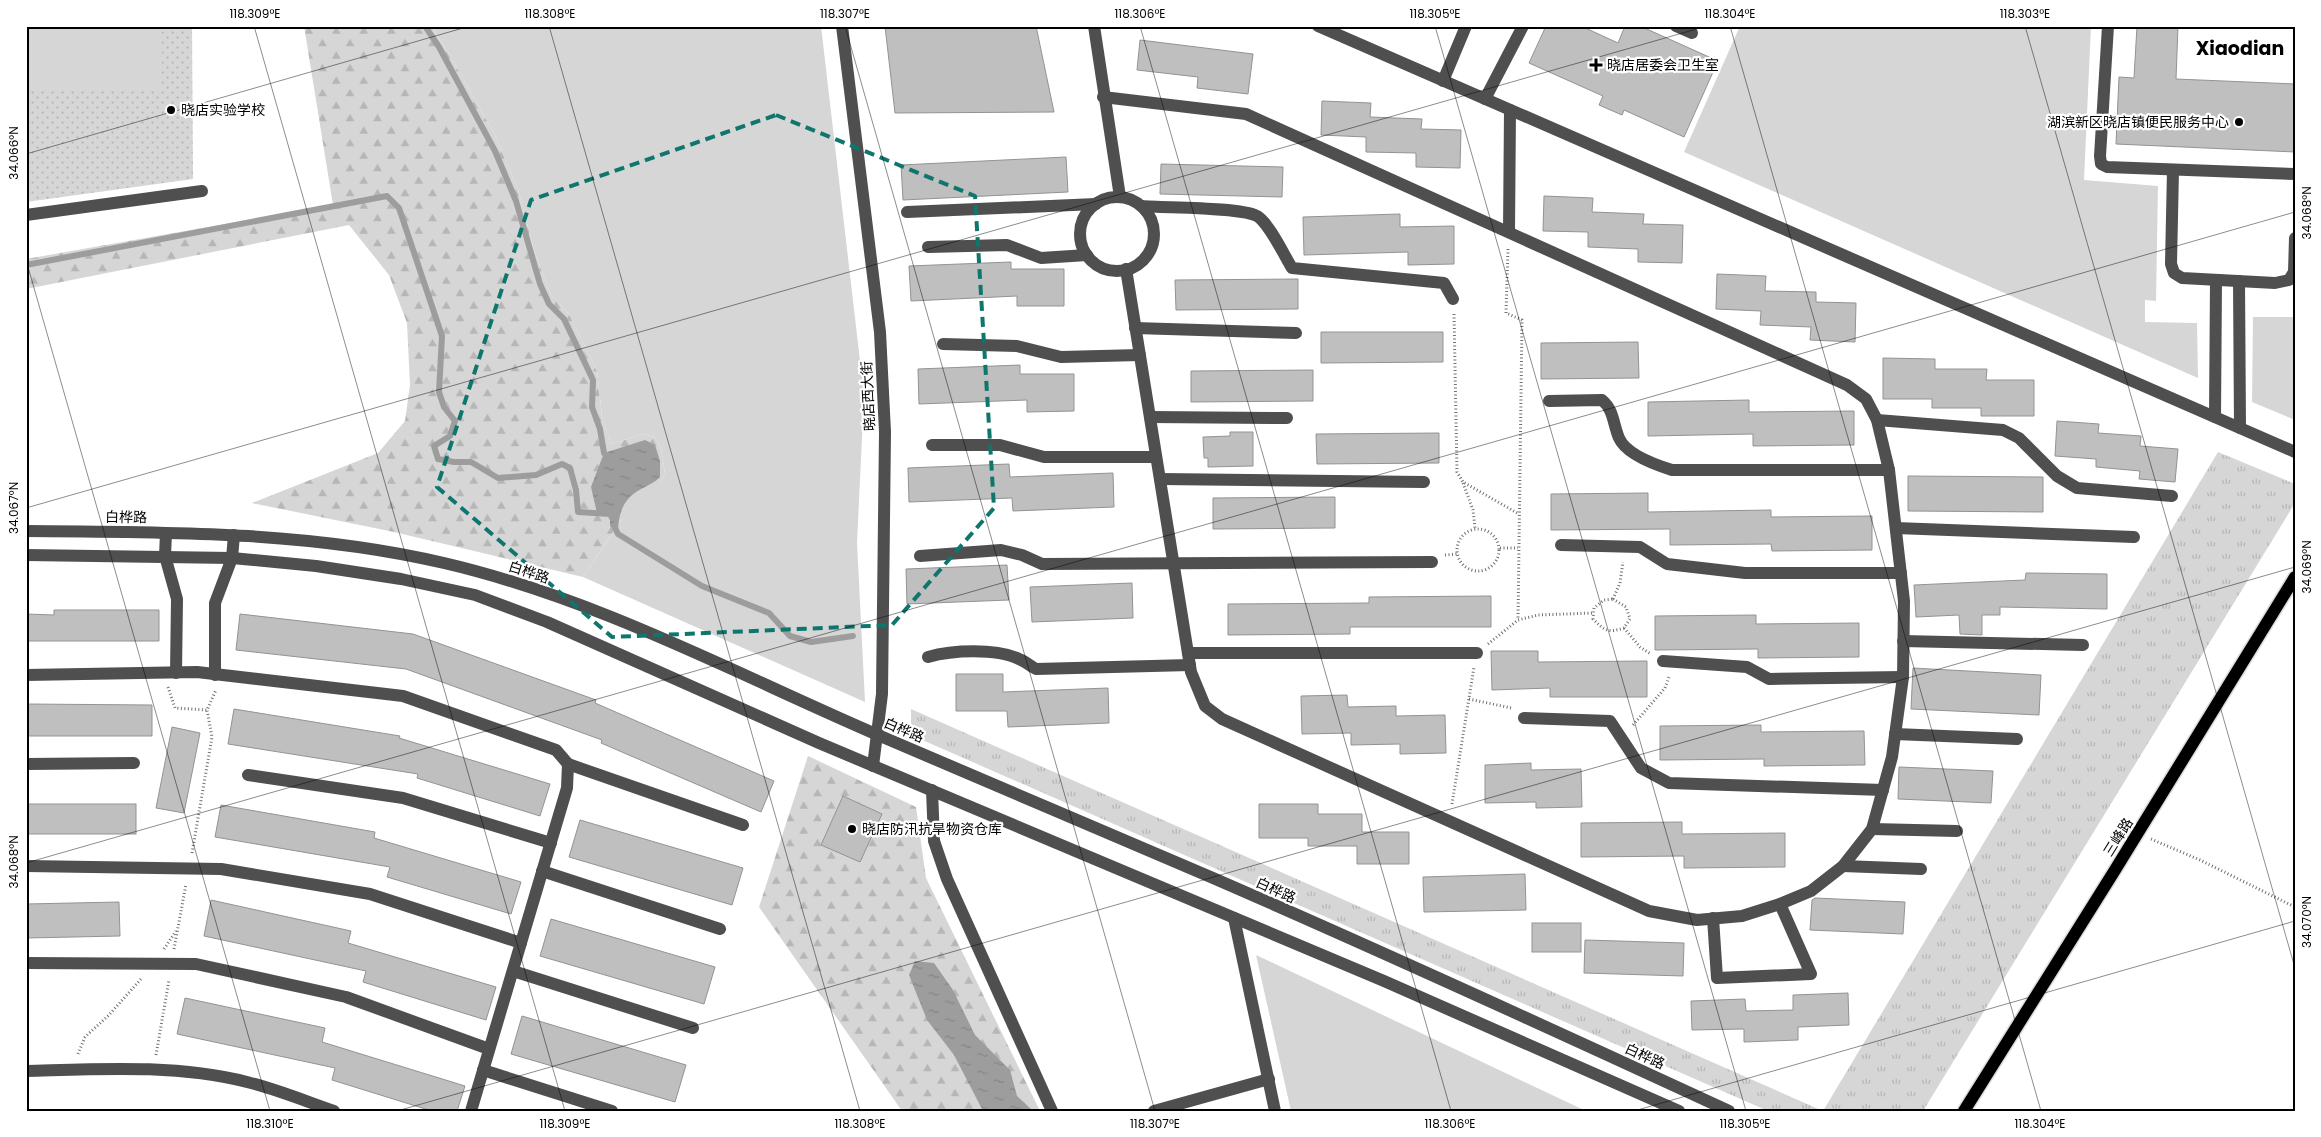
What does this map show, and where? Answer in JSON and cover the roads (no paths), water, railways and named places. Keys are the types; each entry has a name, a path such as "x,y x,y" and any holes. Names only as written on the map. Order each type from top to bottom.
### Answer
{"main road":[{"name":"三峰路","path":"1964,1111 2295,577"}],"street":[{"name":"晓店西大街","path":"842,26 880,332 885,432 882,694 873,766"},
{"path":"1094,26 1103,97 1120,197"},
{"path":"1318,26 2295,452"},
{"path":"1443,81 1466,26"},
{"path":"1485,99 1523,26"},
{"path":"1676,26 1692,33"},
{"path":"2108,26 2100,156 2102,164 2107,167 2295,174"},
{"path":"1103,97 1246,114 1847,384 1866,399 1877,420 1889,470 1904,601 1903,677 1892,757 1872,829 1843,866 1812,891 1742,916 1697,920 1649,912 1222,719 1205,706 1189,659 1126,269"},
{"path":"1509,231 1510,110"},
{"path":"2173,170 2171,264 2174,273 2182,278 2275,283 2289,280 2294,272 2295,238"},
{"path":"26,216 202,191"},
{"path":"1120,197 1132,200 1142,206 1149,215 1153,226 1154,238 1151,250 1135,266 1112,270 1100,267 1087,255 1080,237 1082,224 1087,213 1096,204 1108,198 1120,197"},
{"path":"907,212 1096,204"},
{"path":"1142,206 1240,212 1258,216 1269,230 1292,268 1444,283 1454,299"},
{"path":"928,247 1007,245 1041,258 1087,255"},
{"path":"2215,418 2216,280"},
{"path":"2240,281 2240,428"},
{"path":"1135,328 1296,333"},
{"path":"943,344 1017,346 1061,357 1140,355"},
{"path":"1549,401 1602,400 1610,406 1620,440 1648,462 1672,470 1889,470"},
{"path":"1150,417 1287,418"},
{"path":"1877,420 2003,430 2020,438 2057,476 2077,488 2172,496"},
{"path":"932,445 1000,444 1044,457 1156,458"},
{"path":"1160,479 1424,482"},
{"path":"1896,528 2134,537"},
{"name":"白桦路","path":"26,531 234,535 367,548 444,563 587,607 878,735 1233,887 1729,1111"},
{"path":"166,533 165,556 177,599 169,673"},
{"path":"219,675 215,603 232,558 234,535"},
{"path":"1561,546 1640,546 1667,564 1745,573 1901,573"},
{"path":"920,556 1001,550 1022,555 1042,564 1432,562"},
{"path":"26,555 232,558 316,566 401,579 475,595 547,622 873,766 1384,981 1679,1111"},
{"path":"1904,641 2084,645"},
{"path":"928,657 941,653 991,652 1018,658 1036,669 1189,659 1477,653"},
{"path":"1663,661 1747,667 1768,679 1903,677"},
{"path":"26,675 169,673 219,675 403,696 556,750 568,764 743,825"},
{"path":"1524,718 1610,721 1641,768 1669,784 1883,790"},
{"path":"1895,734 2017,739"},
{"path":"26,764 134,763"},
{"path":"471,1111 567,788 568,764"},
{"path":"248,775 403,798 551,844"},
{"path":"932,790 934,841 947,879 1052,1111"},
{"path":"1872,829 1957,831"},
{"path":"26,866 220,869 370,894 521,943"},
{"path":"1843,866 1921,869"},
{"path":"542,871 720,929"},
{"path":"1713,918 1717,978 1811,974 1780,904"},
{"path":"1234,918 1275,1111"},
{"path":"26,963 196,964 346,997 489,1049"},
{"path":"513,971 693,1028"},
{"path":"26,1071 153,1070 200,1073 248,1082 334,1111"},
{"path":"483,1070 612,1111"},
{"path":"1154,1111 1268,1079"}],"water":[{"path":"645,440 655,445 660,461 660,477 636,492 626,501 619,519 618,534 610,526 610,514 597,513 591,487 604,453"},
{"path":"915,961 934,963 953,990 975,1035 1010,1070 1017,1096 1033,1111 983,1111 954,1055 927,1020 909,975"}],"waterway":[{"path":"425,26 439,47 495,151 516,201 540,284 549,304 564,319 593,380 592,407 600,429 604,453"},
{"path":"26,265 387,196 399,208 442,336 439,392 444,407 455,421 450,436 434,446 438,459 454,462 471,462 498,478 536,475 562,464 570,468 576,490 578,512 610,514 612,518"},
{"path":"615,528 618,534 702,586 769,613 790,636 811,642 853,636"}],"place":[{"name":"晓店居委会卫生室","path":"1596,65"},
{"name":"晓店实验学校","path":"171,110"},
{"name":"湖滨新区晓店镇便民服务中心","path":"2239,122"},
{"name":"晓店防汛抗旱物资仓库","path":"852,829"}],"district":[{"name":"Xiaodian","path":"2240,48"}]}
